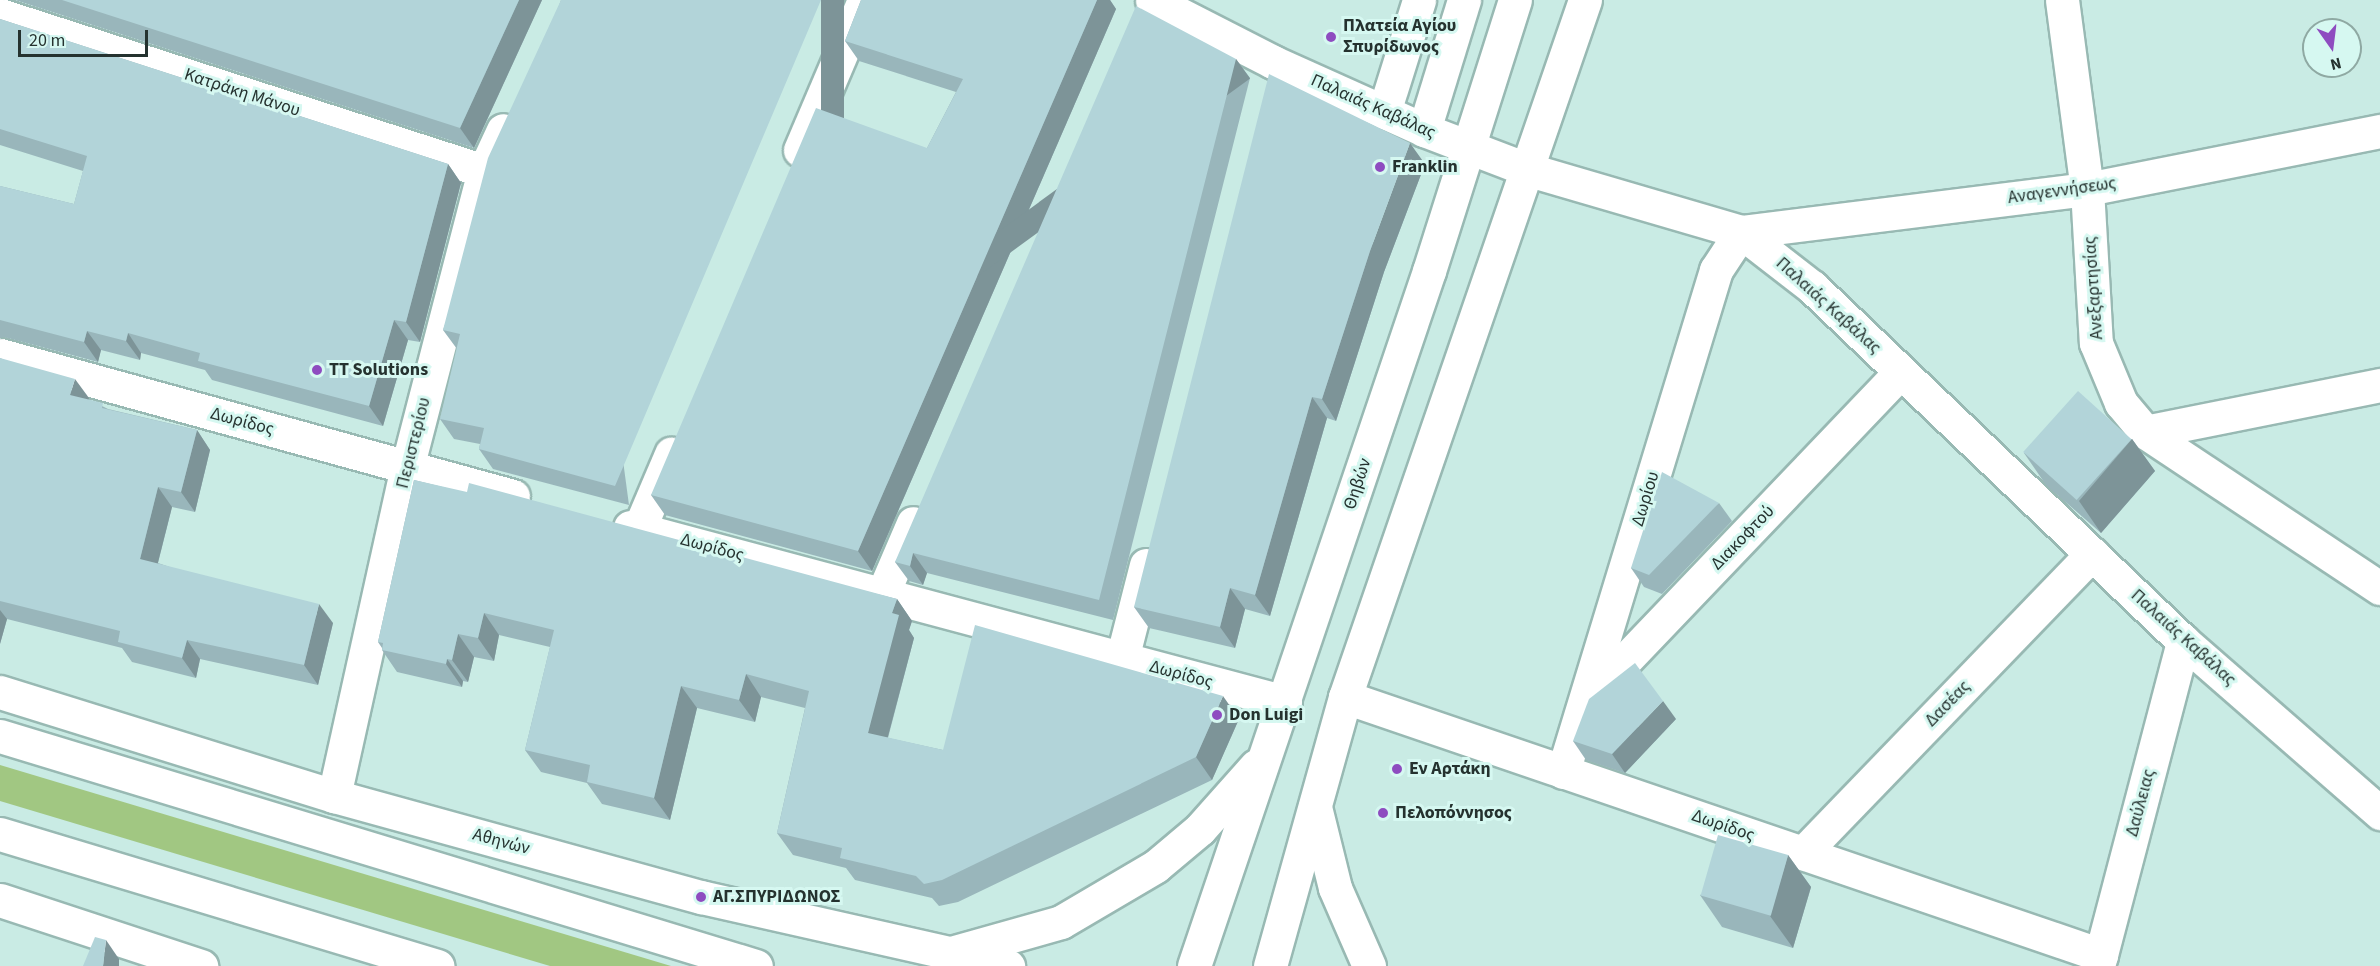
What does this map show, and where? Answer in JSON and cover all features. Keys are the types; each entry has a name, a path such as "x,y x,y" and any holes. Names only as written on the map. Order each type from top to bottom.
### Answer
{"main road":[{"path":"789,176 864,0"},
{"path":"1384,112 1419,0"},
{"path":"1424,130 1464,0"},
{"name":"Θηβών","path":"1194,966 1429,271 1466,147 1515,0"},
{"path":"1270,966 1345,697 1585,0"},
{"name":"Ανεξαρτησίας","path":"2062,0 2087,189 2096,343 2121,403 2145,432 2380,588"},
{"name":"Παλαιάς Καβάλας","path":"1141,7 1466,147 1526,169 1741,232 1812,287 2183,641 2380,813"},
{"name":"Κατράκη Μάνου","path":"0,15 484,171"},
{"path":"1264,96 1273,62"},
{"name":"Περιστερίου","path":"334,796 407,468 484,171 514,107"},
{"name":"Αναγεννήσεως","path":"1741,232 2087,189 2380,131"},
{"name":"Δωρίου","path":"1563,772 1716,270 1741,232"},
{"name":"Δωρίδος","path":"0,355 539,503"},
{"name":"Διακοφτού","path":"1584,703 1901,372"},
{"path":"2145,432 2380,385"},
{"path":"639,529 681,430"},
{"path":"883,593 926,494"},
{"name":"Δωρίδος","path":"606,520 1285,702"},
{"path":"1122,659 1154,533"},
{"name":"Δασέας","path":"1803,853 2092,554"},
{"name":"Δαύλειας","path":"2100,961 2183,641"},
{"name":"Αθηνών","path":"0,692 334,796 701,897 952,960 1008,966"},
{"name":"Δωρίδος","path":"1345,697 1803,853 2100,961"},
{"path":"0,736 756,966"},
{"path":"952,960 1061,922 1156,866 1200,829 1267,753"},
{"path":"1314,806 1335,888 1369,966"},
{"path":"0,834 438,966"},
{"path":"0,900 201,966"}],"green space":[{"path":"0,765 671,966 550,966 0,801"}],"building":[{"path":"62,0 519,0 460,128"},
{"path":"561,0 821,0 615,486 479,449 484,428 440,419 460,334 443,330 488,158"},
{"path":"861,0 1097,0 858,551 651,495 816,108 927,148 963,79 845,41"},
{"path":"1136,6 1236,59 1099,600 913,553 910,566 895,562"},
{"path":"0,19 448,164 406,322 394,320 369,406 198,361 200,353 128,333 126,341 87,331 84,342 0,320 0,186 74,204 87,156 0,129"},
{"path":"1269,74 1410,143 1370,251 1322,399 1312,397 1255,595 1230,588 1220,627 1134,607"},
{"path":"0,358 75,379 70,395 103,403 102,408 197,430 181,492 158,487 140,559 319,604 304,665 187,640 182,658 118,642 120,631 0,601"},
{"path":"2078,391 2132,439 2077,500 2023,452"},
{"path":"1662,472 1719,503 1649,575 1631,568"},
{"path":"414,480 467,492 469,483 897,599 892,613 899,615 868,733 943,750 975,625 1223,696 1196,757 942,880 924,884 916,876 840,858 842,848 777,833 809,691 746,674 739,700 681,686 654,798 587,782 590,765 525,750 554,630 484,613 478,638 458,634 452,660 447,659 446,664 382,650 383,643 378,642"},
{"path":"1635,663 1663,701 1612,754 1573,741 1589,699"},
{"path":"1718,835 1788,855 1771,916 1701,896"},
{"path":"95,937 106,940 103,966 83,966"}],"place":[{"name":"Πλατεία Αγίου Σπυρίδωνος","path":"1331,37"},
{"name":"Franklin","path":"1380,167"},
{"name":"TT Solutions","path":"317,370"},
{"name":"Don Luigi","path":"1217,715"},
{"name":"Εν Αρτάκη","path":"1397,769"},
{"name":"Πελοπόννησος","path":"1383,813"},
{"name":"ΑΓ.ΣΠΥΡΙΔΩΝΟΣ","path":"701,897"}]}
